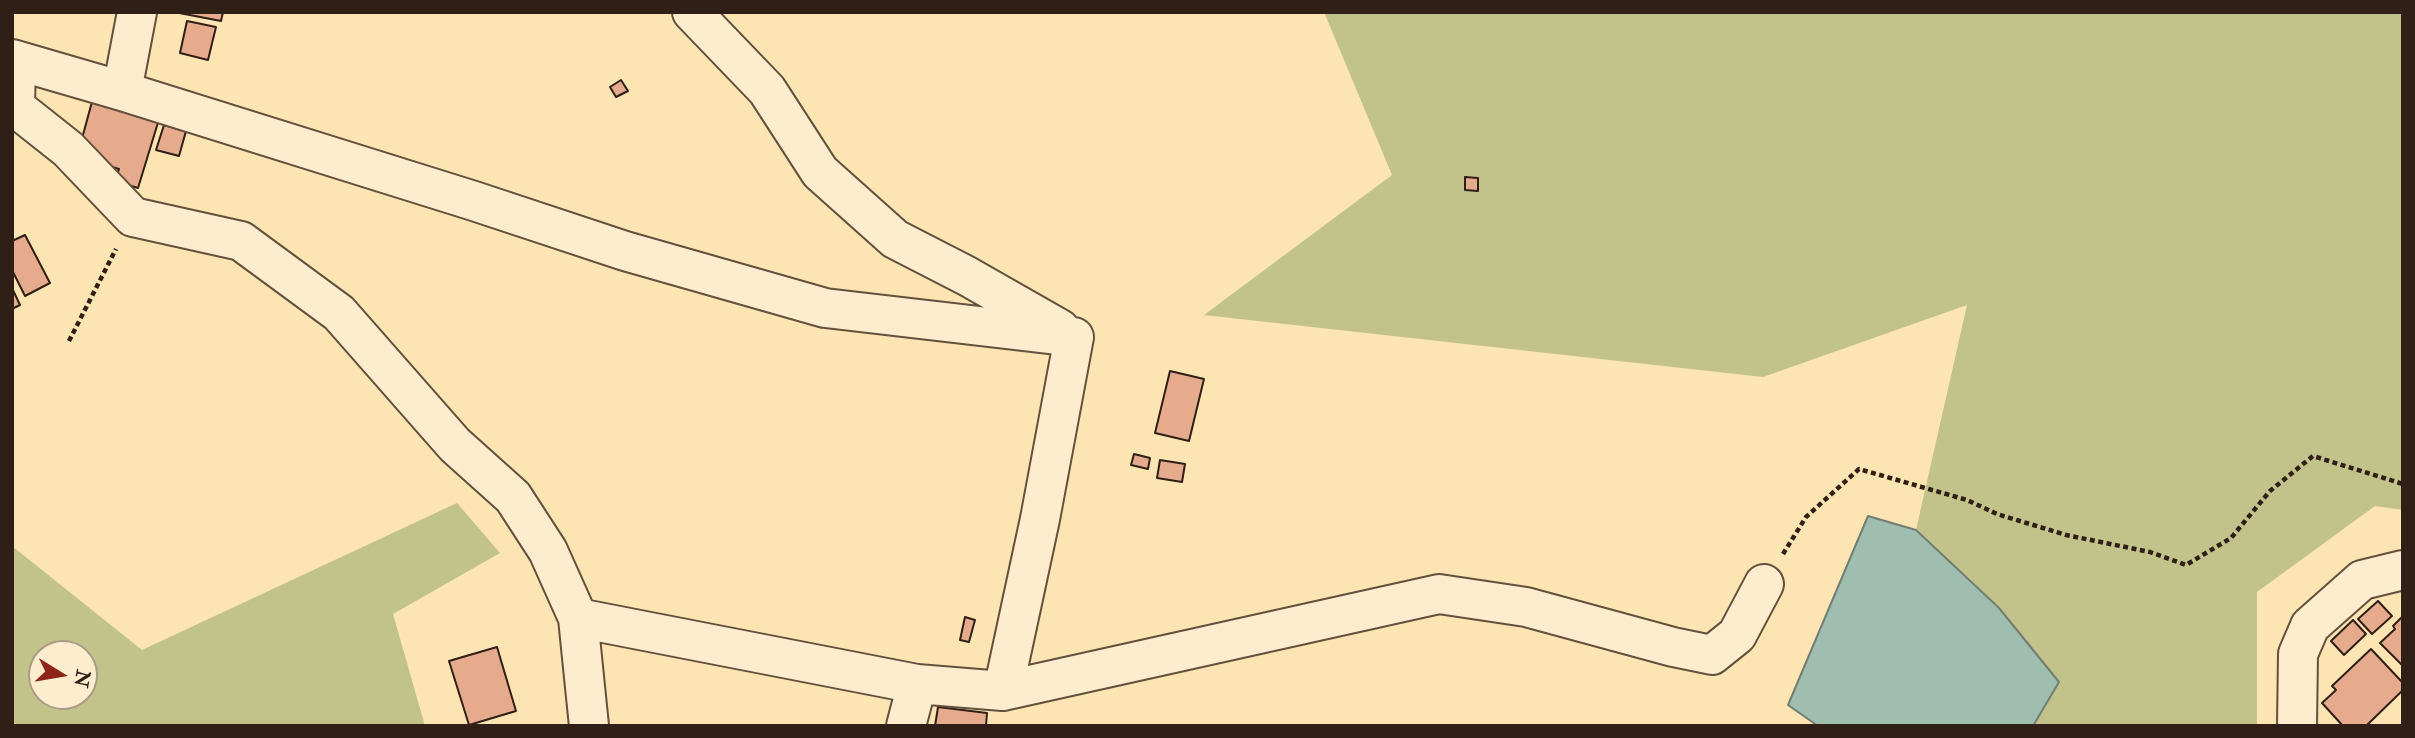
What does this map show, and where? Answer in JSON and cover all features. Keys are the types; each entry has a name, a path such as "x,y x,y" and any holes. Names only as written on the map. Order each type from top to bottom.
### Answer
{"street":[{"path":"122,91 137,12"},
{"path":"692,12 767,90 820,172 895,239 967,276 1074,337"},
{"path":"589,726 578,618 548,551 513,497 455,445 339,313 241,241 133,217 68,149 15,107 14,60 474,201 625,251 825,308 1074,337"},
{"path":"1003,691 1040,519 1074,337"},
{"path":"2297,726 2298,654 2310,626 2362,580 2403,570"},
{"path":"578,618 917,684 1003,691 1439,594 1526,607 1673,648 1712,655 1737,635 1763,584"},
{"path":"906,726 917,684"}],"path":[{"path":"69,341 133,217"},
{"path":"1763,584 1806,517 1859,469 1967,500 1997,514 2066,536 2150,552 2186,565 2231,537 2270,491 2313,456 2403,484"}],"green space":[{"path":"1324,12 2403,12 2403,510 2375,506 2257,592 2257,726 2033,726 2059,681 1916,530 1967,305 1763,377 1204,315 1392,175"},
{"path":"457,503 500,553 393,614 425,726 12,726 12,546 142,650"}],"shaded area":[{"path":"1868,516 1916,530 1999,608 2059,682 2033,726 1818,726 1788,705"}],"building":[{"path":"174,12 223,12 221,21"},
{"path":"187,21 216,27 208,60 180,53"},
{"path":"621,80 628,91 616,97 610,87"},
{"path":"93,98 160,116 138,188 115,181 119,169 77,157"},
{"path":"164,125 186,131 179,156 156,150"},
{"path":"1465,177 1478,178 1478,191 1465,190"},
{"path":"25,235 50,283 25,296 12,270 12,241"},
{"path":"12,288 20,305 12,309"},
{"path":"1170,371 1204,379 1189,441 1155,433"},
{"path":"1134,454 1150,458 1148,469 1131,465"},
{"path":"1160,460 1185,464 1182,482 1157,478"},
{"path":"2378,601 2392,616 2372,634 2358,619"},
{"path":"2403,616 2403,666 2380,643 2395,629 2393,626"},
{"path":"965,617 975,620 969,642 960,640"},
{"path":"2353,620 2366,634 2344,655 2331,641"},
{"path":"497,647 516,711 469,725 449,661"},
{"path":"2371,649 2403,683 2403,690 2366,726 2343,726 2322,703 2336,690 2332,686"},
{"path":"938,707 987,713 986,726 935,726"}]}
